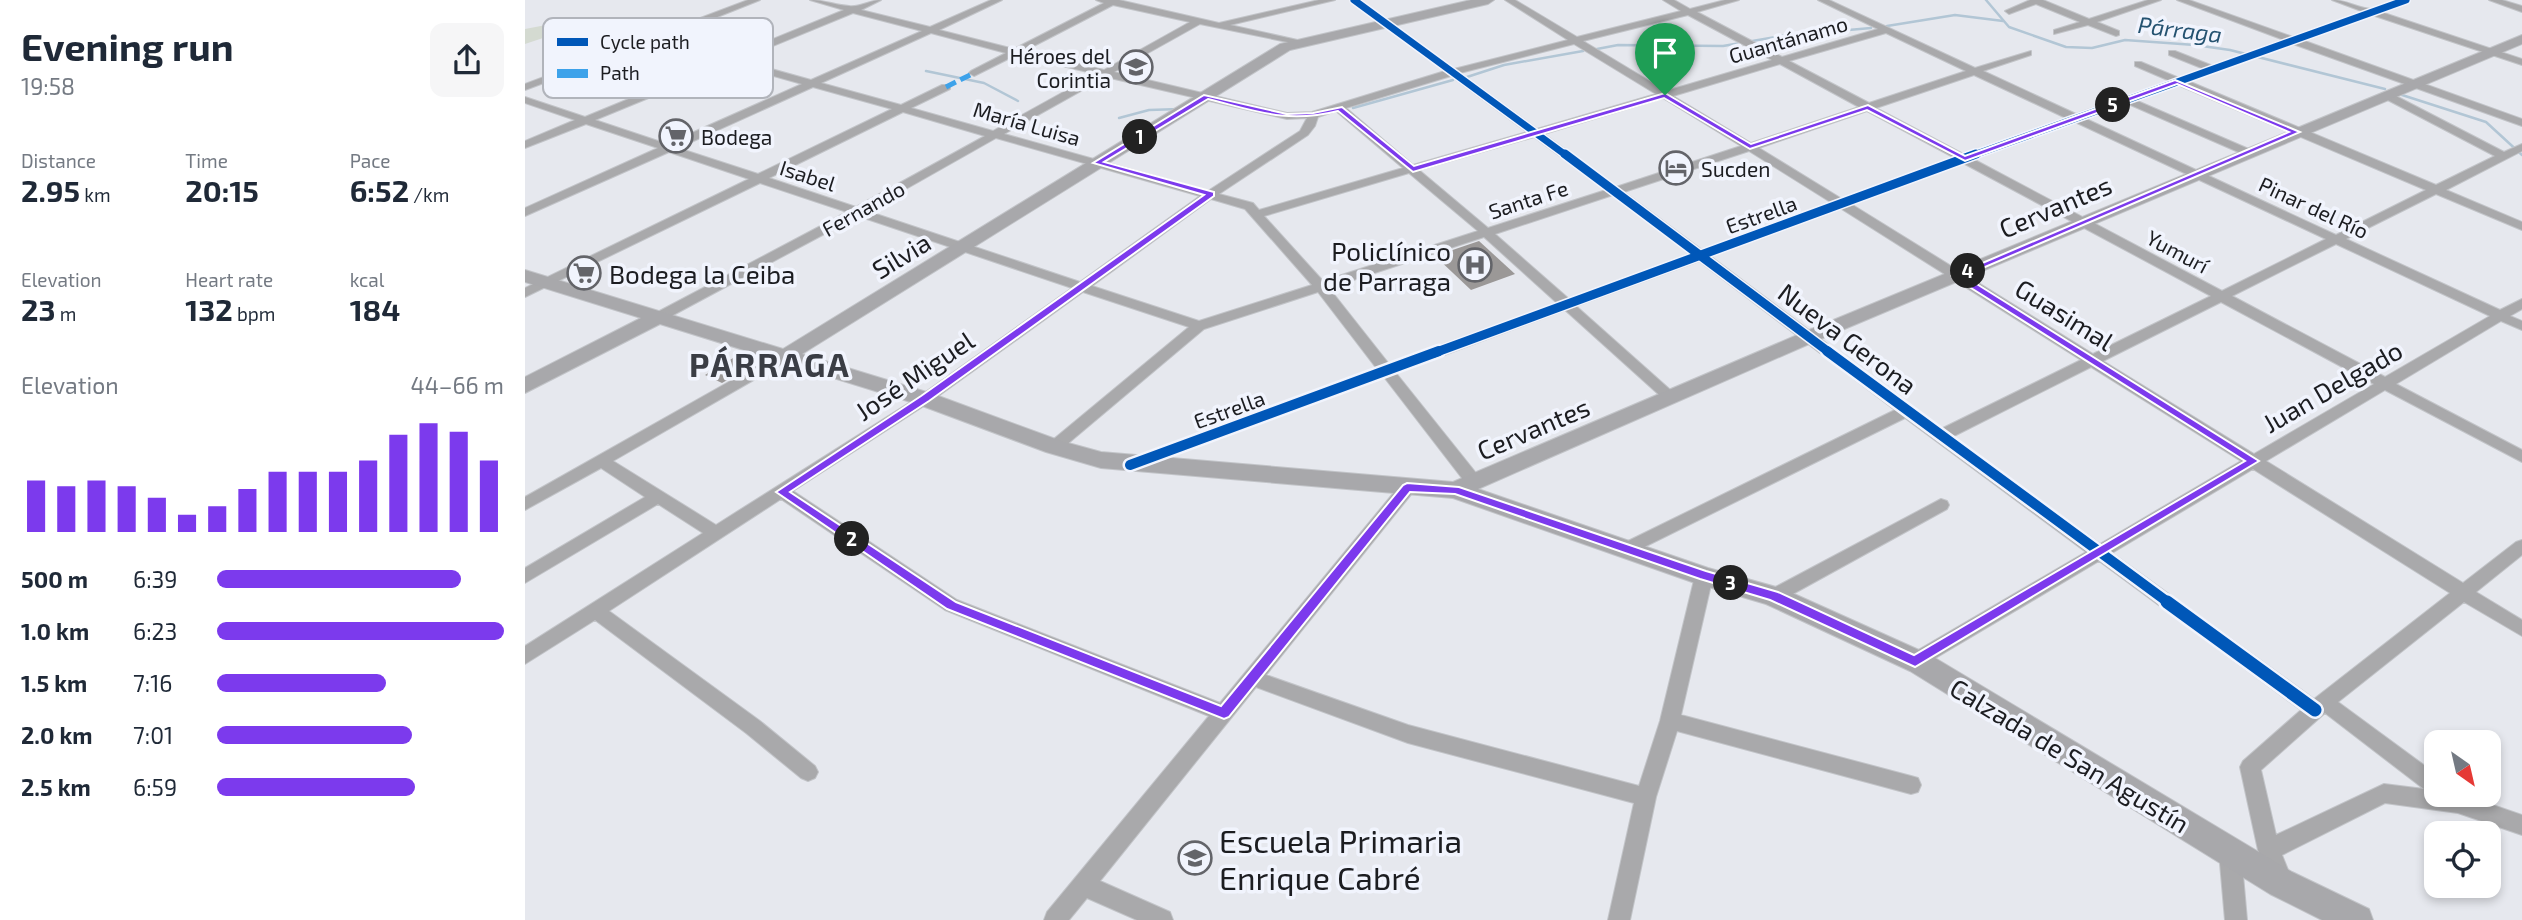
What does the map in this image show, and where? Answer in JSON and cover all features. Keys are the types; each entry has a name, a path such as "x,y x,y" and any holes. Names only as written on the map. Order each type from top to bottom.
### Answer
{"main road":[{"path":"1299,43 1488,0"},
{"name":"Cervantes","path":"1465,486 1809,337 2522,39"},
{"name":"Silvia","path":"785,356 1285,47 1299,43"},
{"name":"Calzada de San Agustín","path":"525,276 925,399 1054,447 1101,460 1130,465 1407,488 1465,486 1704,576 1774,596 1915,661 2281,883 2357,920"},
{"name":"Fernando","path":"525,386 657,318"}],"street":[{"path":"707,18 756,0"},
{"path":"814,0 1287,116 1313,115 1452,72 1735,0"},
{"path":"773,42 877,0"},
{"path":"525,212 998,0"},
{"path":"1100,0 1115,1 1197,22 1299,43"},
{"path":"1218,26 1331,0"},
{"name":"Nueva Gerona","path":"1354,0 2099,552 2424,778"},
{"name":"Guasimal","path":"1509,0 1750,147 2522,629"},
{"name":"Yumurí","path":"1667,0 2522,457"},
{"name":"Pinar del Río","path":"1822,0 2522,326"},
{"path":"2009,10 2037,0 2116,33"},
{"path":"2057,32 2157,0"},
{"path":"2181,0 2522,123"},
{"path":"2336,0 2522,62"},
{"name":"Estrella","path":"1130,465 2075,118 2406,0"},
{"path":"2493,0 2522,9"},
{"path":"974,73 1115,1"},
{"name":"Fernando","path":"657,318 858,211 1197,22"},
{"name":"Guantánamo","path":"1257,215 1886,30"},
{"name":"Santa Fe","path":"1199,326 1750,147 2028,53"},
{"path":"2172,53 2213,69"},
{"path":"2138,64 2522,226"},
{"name":"María Luisa","path":"773,70 1244,203 1320,286 1387,372 1465,486"},
{"path":"525,87 543,80"},
{"path":"525,293 946,87"},
{"path":"2391,93 2512,152"},
{"path":"525,145 639,98"},
{"name":"Isabel","path":"525,100 1199,326"},
{"path":"2127,100 2247,152"},
{"path":"1339,108 1487,233 1671,398"},
{"name":"José Miguel","path":"525,656 925,399 1211,194 1304,133 1310,126 1313,115"},
{"path":"1940,436 2512,152"},
{"name":"Juan Delgado","path":"1915,661 2522,303"},
{"path":"1054,447 1199,326"},
{"name":"Silvia","path":"525,504 785,356"},
{"path":"1628,548 1906,411"},
{"path":"601,461 717,534"},
{"path":"1055,920 1407,488"},
{"path":"782,492 951,606 1224,713"},
{"path":"525,576 659,496"},
{"path":"1774,596 1941,505"},
{"path":"2281,883 2269,850 2250,767 2320,706 2522,546"},
{"path":"1623,919 1646,797 1670,721 1704,576"},
{"path":"596,611 808,772"},
{"path":"1252,678 1408,734 1646,797"},
{"path":"1670,721 1912,785"},
{"path":"2269,850 2384,793 2424,797"},
{"path":"2474,807 2522,825"},
{"path":"2230,852 2236,920"},
{"path":"1084,884 1162,920"}],"shaded area":[{"path":"543,26 543,38 525,44 525,29"}],"building":[{"name":"Policlínico de Parraga","path":"1479,241 1515,274 1471,290 1435,256"},
{"path":"738,355 757,363 722,383 705,375"}],"waterway":[{"name":"Párraga","path":"1986,0 2009,27 2066,47 2092,48 2125,40 2195,45 2230,50 2385,89"},
{"path":"1887,26 1955,15 2003,21"},
{"path":"1597,49 1618,45 1723,46 1781,36 1871,28"},
{"path":"1467,77 1504,65 1583,51"},
{"path":"926,71 984,83 1018,101"},
{"path":"1353,108 1453,80"},
{"name":"Párraga","path":"2399,94 2486,122 2522,155"},
{"path":"1119,118 1149,110 1180,109"}],"marked path":[{"path":"946,87 974,73"}],"cycle path":[{"path":"1354,0 1615,191 1906,411 2315,710"},
{"path":"1130,465 2075,118 2406,0"}],"place":[{"name":"Héroes del Corintia","path":"1136,67"},
{"name":"Bodega","path":"676,136"},
{"name":"Sucden","path":"1676,168"},
{"name":"Policlínico de Parraga","path":"1475,265"},
{"name":"Bodega la Ceiba","path":"584,273"},
{"name":"Escuela Primaria Enrique Cabré","path":"1195,858"}],"district":[{"name":"PÁRRAGA","path":"770,364"}],"route":[{"path":"2177,82 2296,132 1957,276 2253,461 1915,661 1774,596 1704,576 1455,490 1407,488 1224,713 951,606 782,492 925,399 1211,194 1097,163 1207,97 1287,116 1313,115 1339,108 1413,169 1665,95 1750,147 1868,108 1965,159 2177,82"}]}
